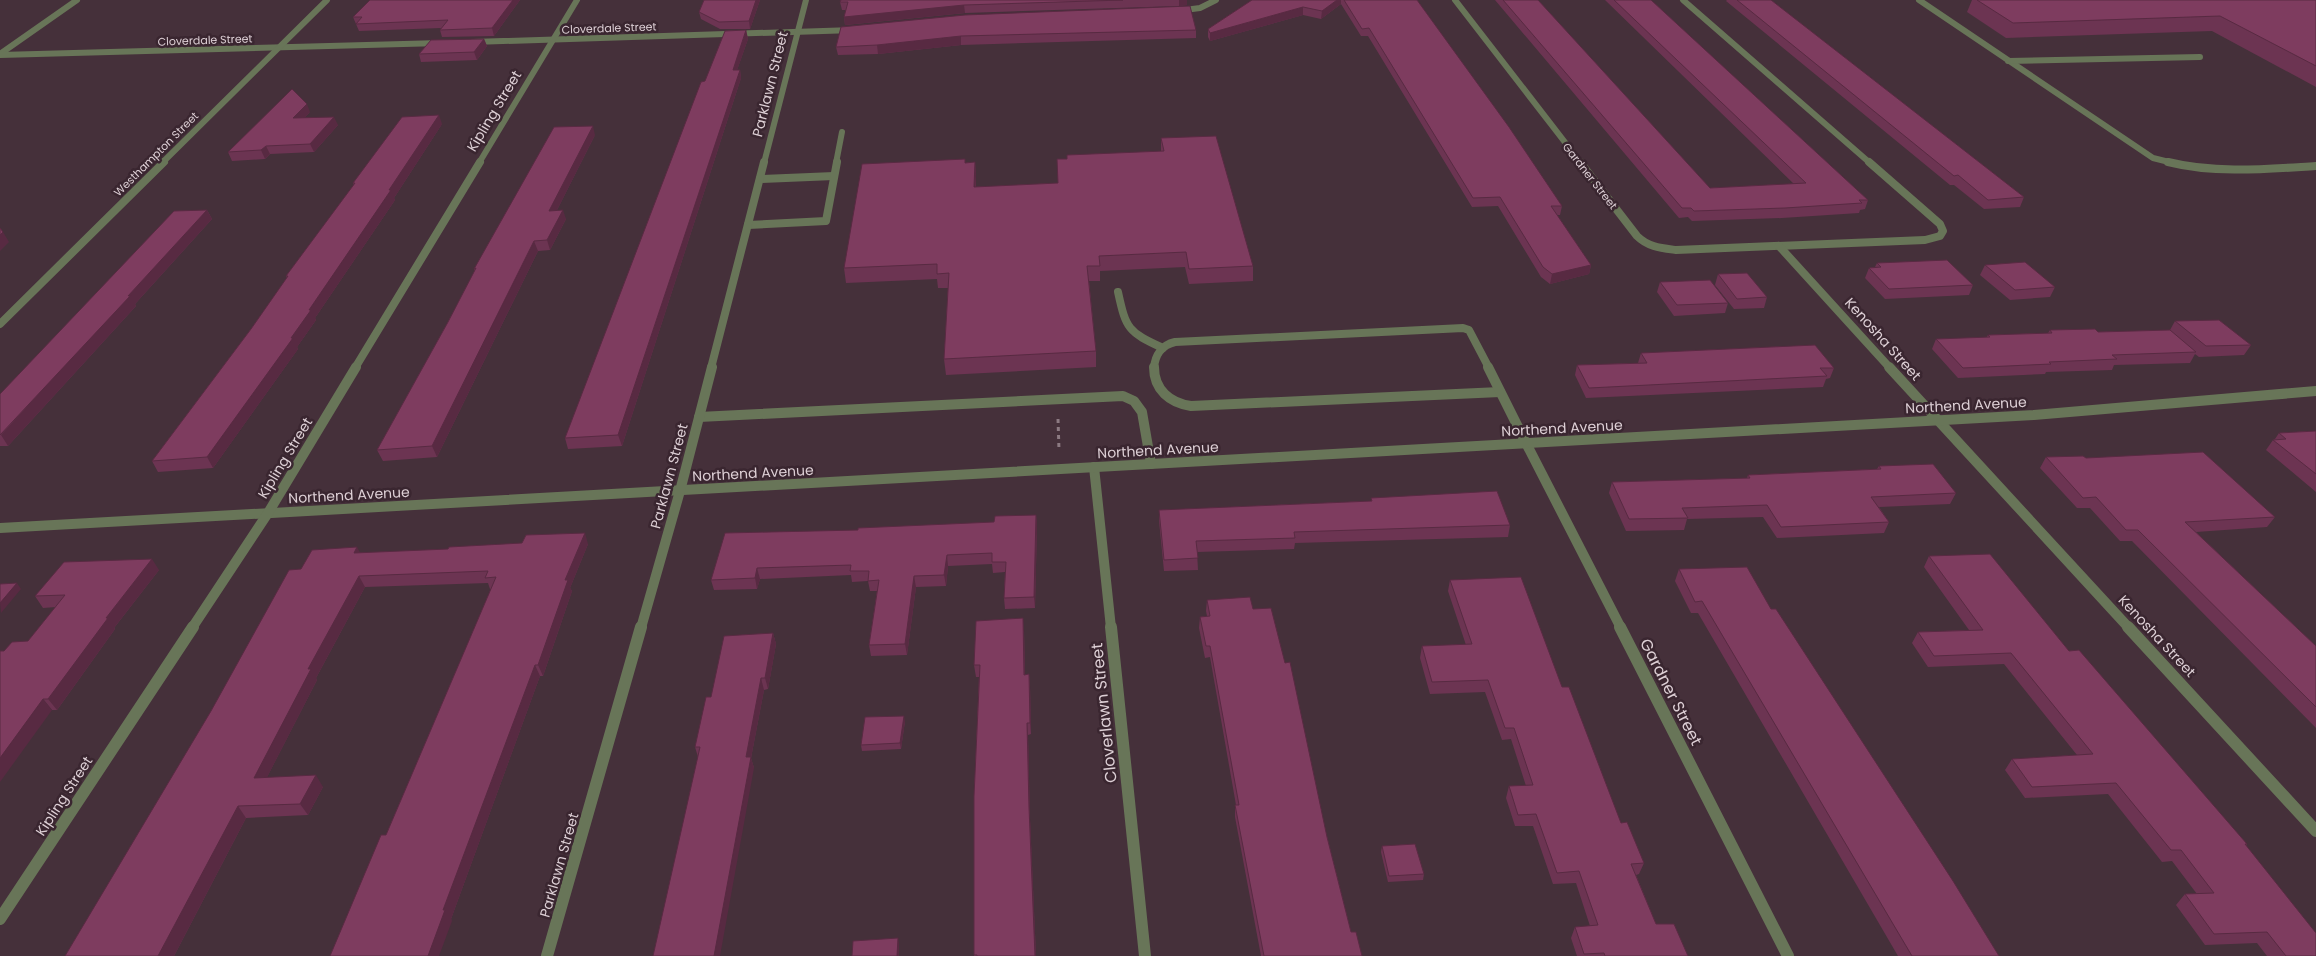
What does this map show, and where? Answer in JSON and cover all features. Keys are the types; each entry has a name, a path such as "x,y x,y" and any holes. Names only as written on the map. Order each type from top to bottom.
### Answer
{"street":[{"path":"0,55 77,0"},
{"name":"Westhampton Street","path":"0,324 327,0"},
{"name":"Kipling Street","path":"0,919 268,513 577,0"},
{"name":"Parklawn Street","path":"547,956 680,491 806,0"},
{"path":"1169,12 1200,8 1216,0"},
{"name":"Gardner Street","path":"1455,0 1643,242 1666,250 1779,246"},
{"path":"1683,0 1940,224 1944,231 1936,238 1924,240 1779,246"},
{"path":"1919,0 2153,158 2198,168 2223,170 2316,166"},
{"name":"Cloverdale Street","path":"465,42 858,29"},
{"name":"Cloverdale Street","path":"0,55 445,43"},
{"path":"2008,61 2200,57"},
{"path":"748,225 826,221 842,132"},
{"path":"760,179 834,176"},
{"name":"Kenosha Street","path":"1779,246 2316,831"},
{"path":"1118,292 1126,326 1141,338 1163,348 1157,355 1154,370 1155,380 1170,400 1185,406 1500,392"},
{"name":"Gardner Street","path":"1163,348 1166,344 1185,341 1463,328 1469,330 1788,956"},
{"name":"Northend Avenue","path":"0,528 1937,420 2097,410 2316,391"},
{"path":"699,416 1123,396 1134,401 1142,412 1151,464"},
{"name":"Cloverlawn Street","path":"1094,467 1145,956"}],"path":[{"path":"1058,423 1059,450"}],"building":[{"path":"370,0 513,0 492,28 440,30 448,20 356,24 362,17 353,17"},
{"path":"704,0 756,0 749,21 719,22 699,12"},
{"path":"841,0 1123,0 964,5 844,17 848,2 840,2"},
{"path":"1252,0 1337,0 1322,11 1303,7 1210,33 1208,29"},
{"path":"1344,0 1417,0 1509,127 1562,206 1551,206 1591,265 1552,274 1543,267 1500,197 1473,198 1369,28 1362,29"},
{"path":"1503,0 1538,0 1710,188 1806,183 1614,0 1651,0 1868,200 1859,200 1862,203 1785,208 1694,211 1691,208 1682,208"},
{"path":"1737,0 1771,0 2024,197 1988,200 1958,175 1954,176"},
{"path":"1977,0 2316,0 2316,66 2220,16 2013,23"},
{"path":"1190,6 1196,30 961,36 877,45 836,47 841,27 965,15"},
{"path":"746,30 733,70 740,70 618,435 565,438 701,82 705,81 725,31"},
{"path":"484,39 474,52 419,54 431,40"},
{"path":"292,89 307,104 293,118 334,117 310,144 266,146 261,150 228,152"},
{"path":"439,115 291,338 293,338 207,457 152,461 251,329 288,276 286,276 402,117"},
{"path":"593,126 549,211 563,210 547,240 534,241 432,446 377,450 476,268 474,269 554,127"},
{"path":"1216,136 1253,266 1189,269 1186,252 1099,256 1100,266 1087,266 1096,351 944,359 949,273 937,274 937,264 844,268 862,164 965,159 965,163 975,162 974,187 1058,183 1057,159 1067,159 1067,155 1164,151 1161,138"},
{"path":"207,210 128,296 131,295 0,435 0,394 174,211"},
{"path":"1947,260 1973,285 1889,289 1869,268 1881,267 1877,263"},
{"path":"2025,262 2055,287 2015,290 1985,265"},
{"path":"1747,273 1767,297 1737,299 1718,274"},
{"path":"1710,280 1728,303 1677,305 1660,282"},
{"path":"2219,320 2251,345 2206,346 2175,321"},
{"path":"2095,329 2098,332 2170,330 2196,352 2112,355 2117,359 1963,368 1936,339 2052,333 2050,330"},
{"path":"1815,345 1834,368 1820,368 1827,376 1589,388 1577,365 1647,363 1641,353"},
{"path":"2316,431 2316,474 2273,440 2286,439 2279,433"},
{"path":"2203,452 2275,517 2185,522 2316,646 2316,707 2138,530 2126,530 2096,497 2083,498 2046,457 2083,456 2086,458"},
{"path":"1933,464 1956,493 1871,497 1889,522 1781,527 1767,505 1682,508 1688,518 1629,519 1612,482 1750,478 1748,475 1881,469 1879,466"},
{"path":"1497,491 1510,525 1294,532 1295,538 1196,541 1198,558 1164,560 1159,510 1372,501 1371,498"},
{"path":"1036,515 1034,597 1004,598 1006,562 992,562 992,553 947,555 944,575 914,576 905,644 869,645 879,580 868,581 869,571 850,571 851,565 757,568 755,578 711,580 725,533 858,530 858,528 994,522 995,516"},
{"path":"585,533 565,580 568,580 538,665 535,665 443,910 445,910 428,956 330,956 381,835 386,835 496,577 485,578 488,571 359,576 308,669 311,669 254,778 316,775 300,804 238,806 158,956 65,956 211,711 289,570 301,569 312,550 357,547 354,553 448,549 449,547 522,543 526,535"},
{"path":"1990,554 2069,651 2079,650 2247,844 2245,844 2316,933 2316,956 2286,956 2267,932 2214,934 2185,894 2214,893 2181,850 2171,850 2116,783 2032,787 2012,759 2093,754 2011,653 1934,656 1918,632 1983,630 1929,556"},
{"path":"152,559 106,618 108,618 48,699 43,699 0,758 0,651 4,651 12,642 28,641 65,595 35,596 64,562"},
{"path":"1747,567 1771,609 1776,609 1953,881 1999,956 1912,956 1702,601 1695,602 1679,569"},
{"path":"1521,577 1562,687 1569,687 1621,823 1627,822 1644,863 1631,864 1656,924 1674,924 1688,956 1605,956 1604,953 1584,954 1575,927 1598,925 1579,871 1557,873 1536,814 1518,815 1509,786 1533,785 1514,728 1505,728 1488,680 1432,682 1422,646 1472,644 1450,580"},
{"path":"17,583 0,603 0,584"},
{"path":"1250,597 1253,609 1271,608 1285,663 1290,662 1327,837 1351,932 1356,932 1362,956 1264,956 1235,805 1239,805 1210,646 1206,646 1200,617 1210,616 1207,600"},
{"path":"1023,618 1024,675 1029,674 1030,723 1027,723 1035,956 977,956 974,955 974,796 980,665 974,665 976,621"},
{"path":"773,633 765,678 761,678 746,757 751,757 714,956 653,956 700,747 695,747 706,697 711,697 724,636"},
{"path":"904,716 900,743 861,745 865,717"},
{"path":"1415,844 1424,874 1389,876 1382,846"},
{"path":"898,938 897,956 852,956 853,941"}]}
